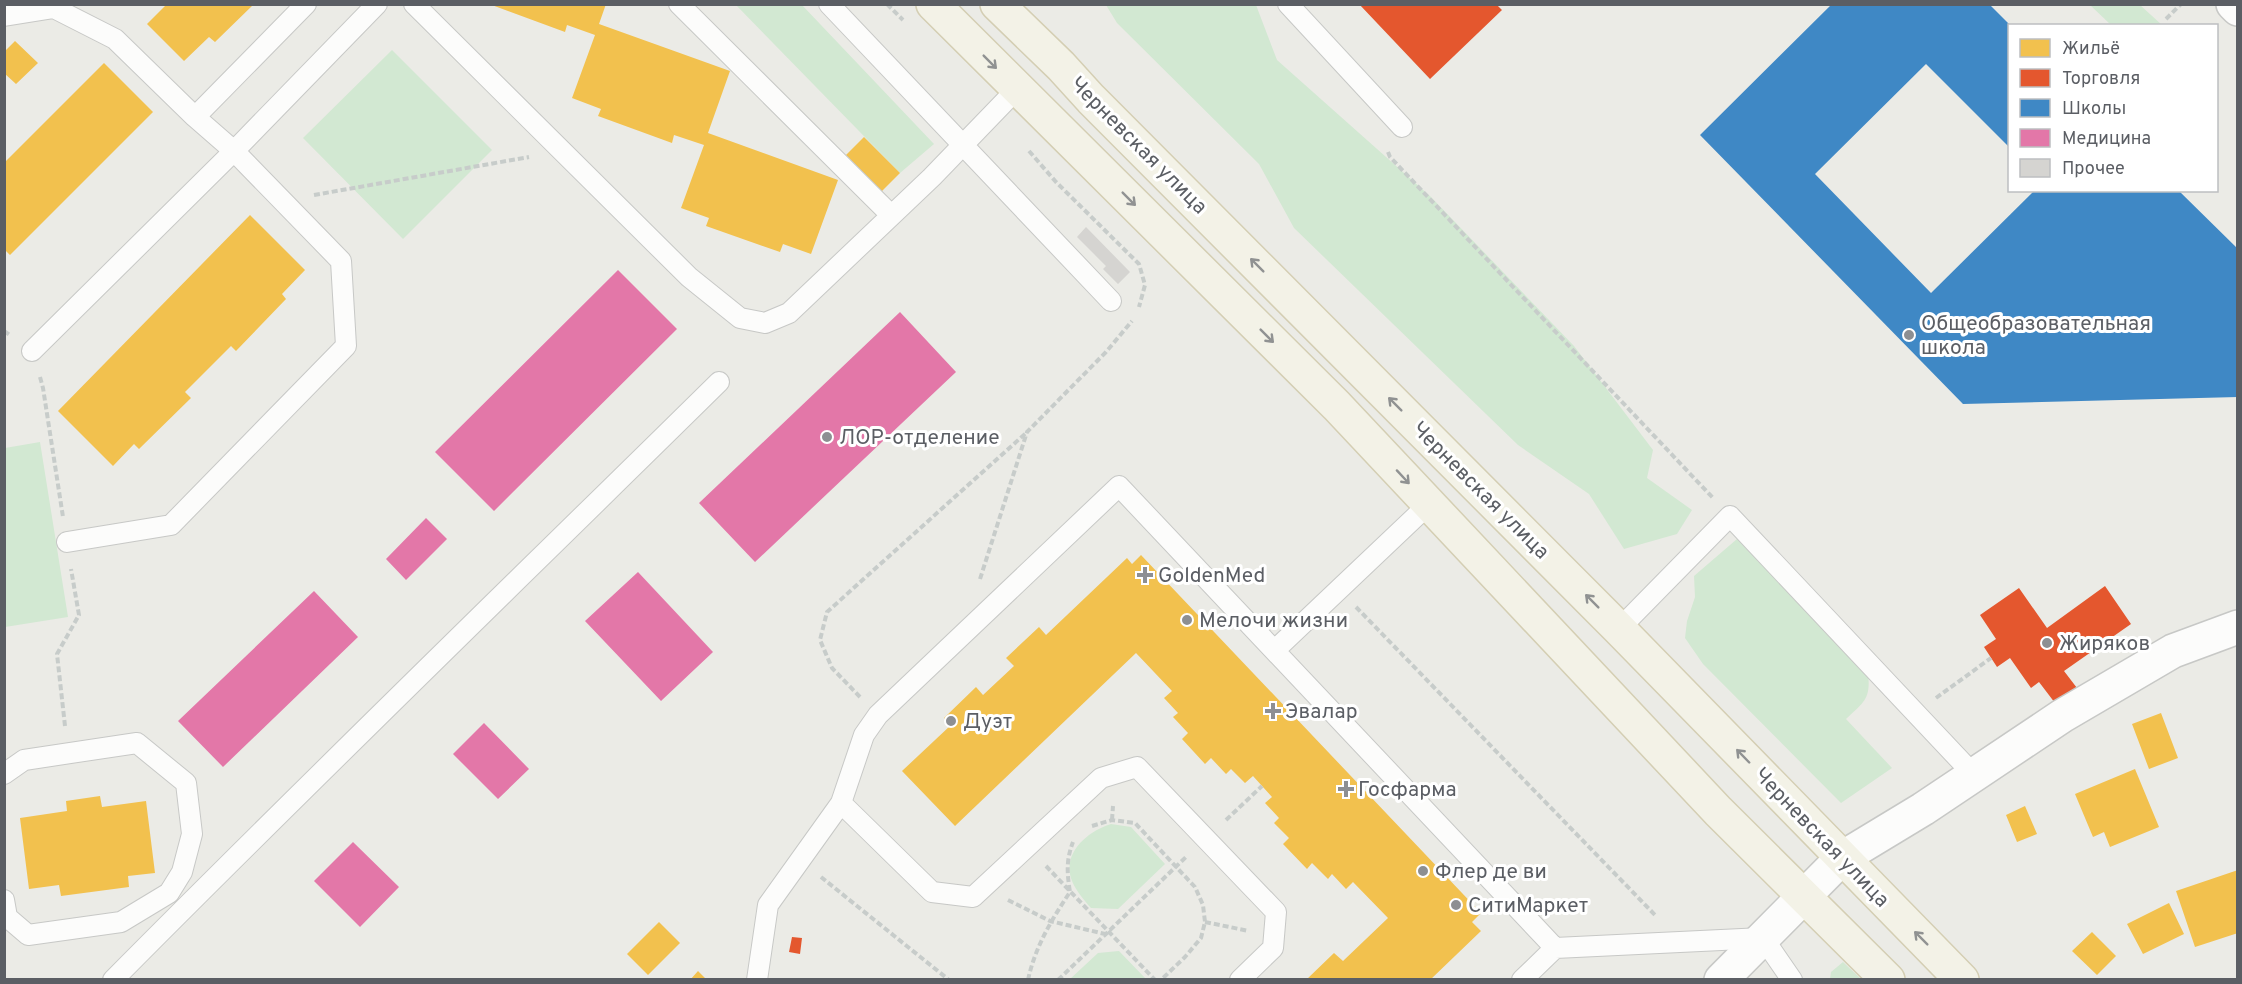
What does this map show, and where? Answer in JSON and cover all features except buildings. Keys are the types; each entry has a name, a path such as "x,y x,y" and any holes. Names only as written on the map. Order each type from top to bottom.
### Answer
{"main road":[{"name":"Черневская улица","path":"998,4 1619,629 1962,980"},
{"path":"949,10 1017,89 1338,406 1718,811 1888,980"}],"street":[{"path":"2233,4 2238,9"},
{"path":"1721,980 1842,858 1974,775 2062,716 2173,651 2238,627"}],"lane":[{"path":"195,117 306,4"},
{"path":"32,351 234,151 377,4"},
{"path":"414,4 688,277 740,318 765,323 789,313 1017,89"},
{"path":"679,4 891,215"},
{"path":"829,4 1111,301"},
{"path":"1288,4 1402,127"},
{"path":"4,16 54,8 115,39 195,117 234,151 340,261 346,346 171,525 67,542"},
{"path":"113,980 263,829 718,382"},
{"path":"762,976 768,905 841,803 864,735 878,715 1119,486 1555,948"},
{"path":"1275,650 1429,504"},
{"path":"1619,629 1730,516 1974,775"},
{"path":"4,774 24,760 137,743 186,783 192,834 182,872 169,893 121,922 28,935 7,916 4,900"},
{"path":"841,803 932,892 973,897 1101,778 1137,767 1276,912 1273,948 1240,980"},
{"path":"1522,980 1555,948 1763,938 1792,980"}],"path":[{"path":"2166,19 2181,4"},
{"path":"1386,147 1390,157 1730,516"},
{"path":"282,201 562,151"},
{"path":"878,715 832,668 820,640 827,612 1027,432 1106,352 1137,315 1145,285"},
{"path":"4,331 32,351 43,388 79,615 57,654 68,753"},
{"path":"963,634 1027,432"},
{"path":"1339,589 1653,914 1693,941"},
{"path":"1917,712 1991,658"},
{"path":"1058,980 1262,786"},
{"path":"1087,829 1097,823 1112,820 1135,823 1195,887 1203,905 1205,922 1201,938 1161,980"},
{"path":"1028,980 1031,964 1050,921 1070,892 1066,870 1068,855 1074,840"},
{"path":"1028,846 1107,932 1155,980"},
{"path":"800,860 949,980"},
{"path":"983,888 1050,921 1107,932"},
{"path":"1205,922 1274,937"}],"green space":[{"path":"736,5 802,5 934,144 900,173"},
{"path":"1106,5 1256,5 1277,60 1431,197 1574,346 1653,450 1647,478 1692,510 1677,534 1624,549 1589,494 1518,445 1294,228 1259,164 1117,23"},
{"path":"2090,5 2140,5 2161,24 2110,24"},
{"path":"392,50 492,150 403,239 303,138"},
{"path":"40,442 68,617 5,627 5,448"},
{"path":"1737,539 1868,673 1869,682 1865,699 1846,719 1892,768 1841,803 1703,664 1685,638 1687,621 1695,597 1694,576"},
{"path":"1111,824 1131,827 1165,864 1118,909 1091,908 1072,881 1070,861 1073,853 1086,838"},
{"path":"1119,951 1146,979 1070,979 1098,953"},
{"path":"1843,962 1861,979 1830,979 1831,972"}],"place":[{"name":"Общеобразовательная школа","path":"1909,335"},
{"name":"ЛОР-отделение","path":"827,437"},
{"name":"GoldenMed","path":"1145,575"},
{"name":"Мелочи жизни","path":"1187,620"},
{"name":"Жиряков","path":"2047,643"},
{"name":"Эвалар","path":"1273,711"},
{"name":"Дуэт","path":"951,721"},
{"name":"Госфарма","path":"1346,789"},
{"name":"Флер де ви","path":"1423,871"},
{"name":"СитиМаркет","path":"1456,905"}]}
